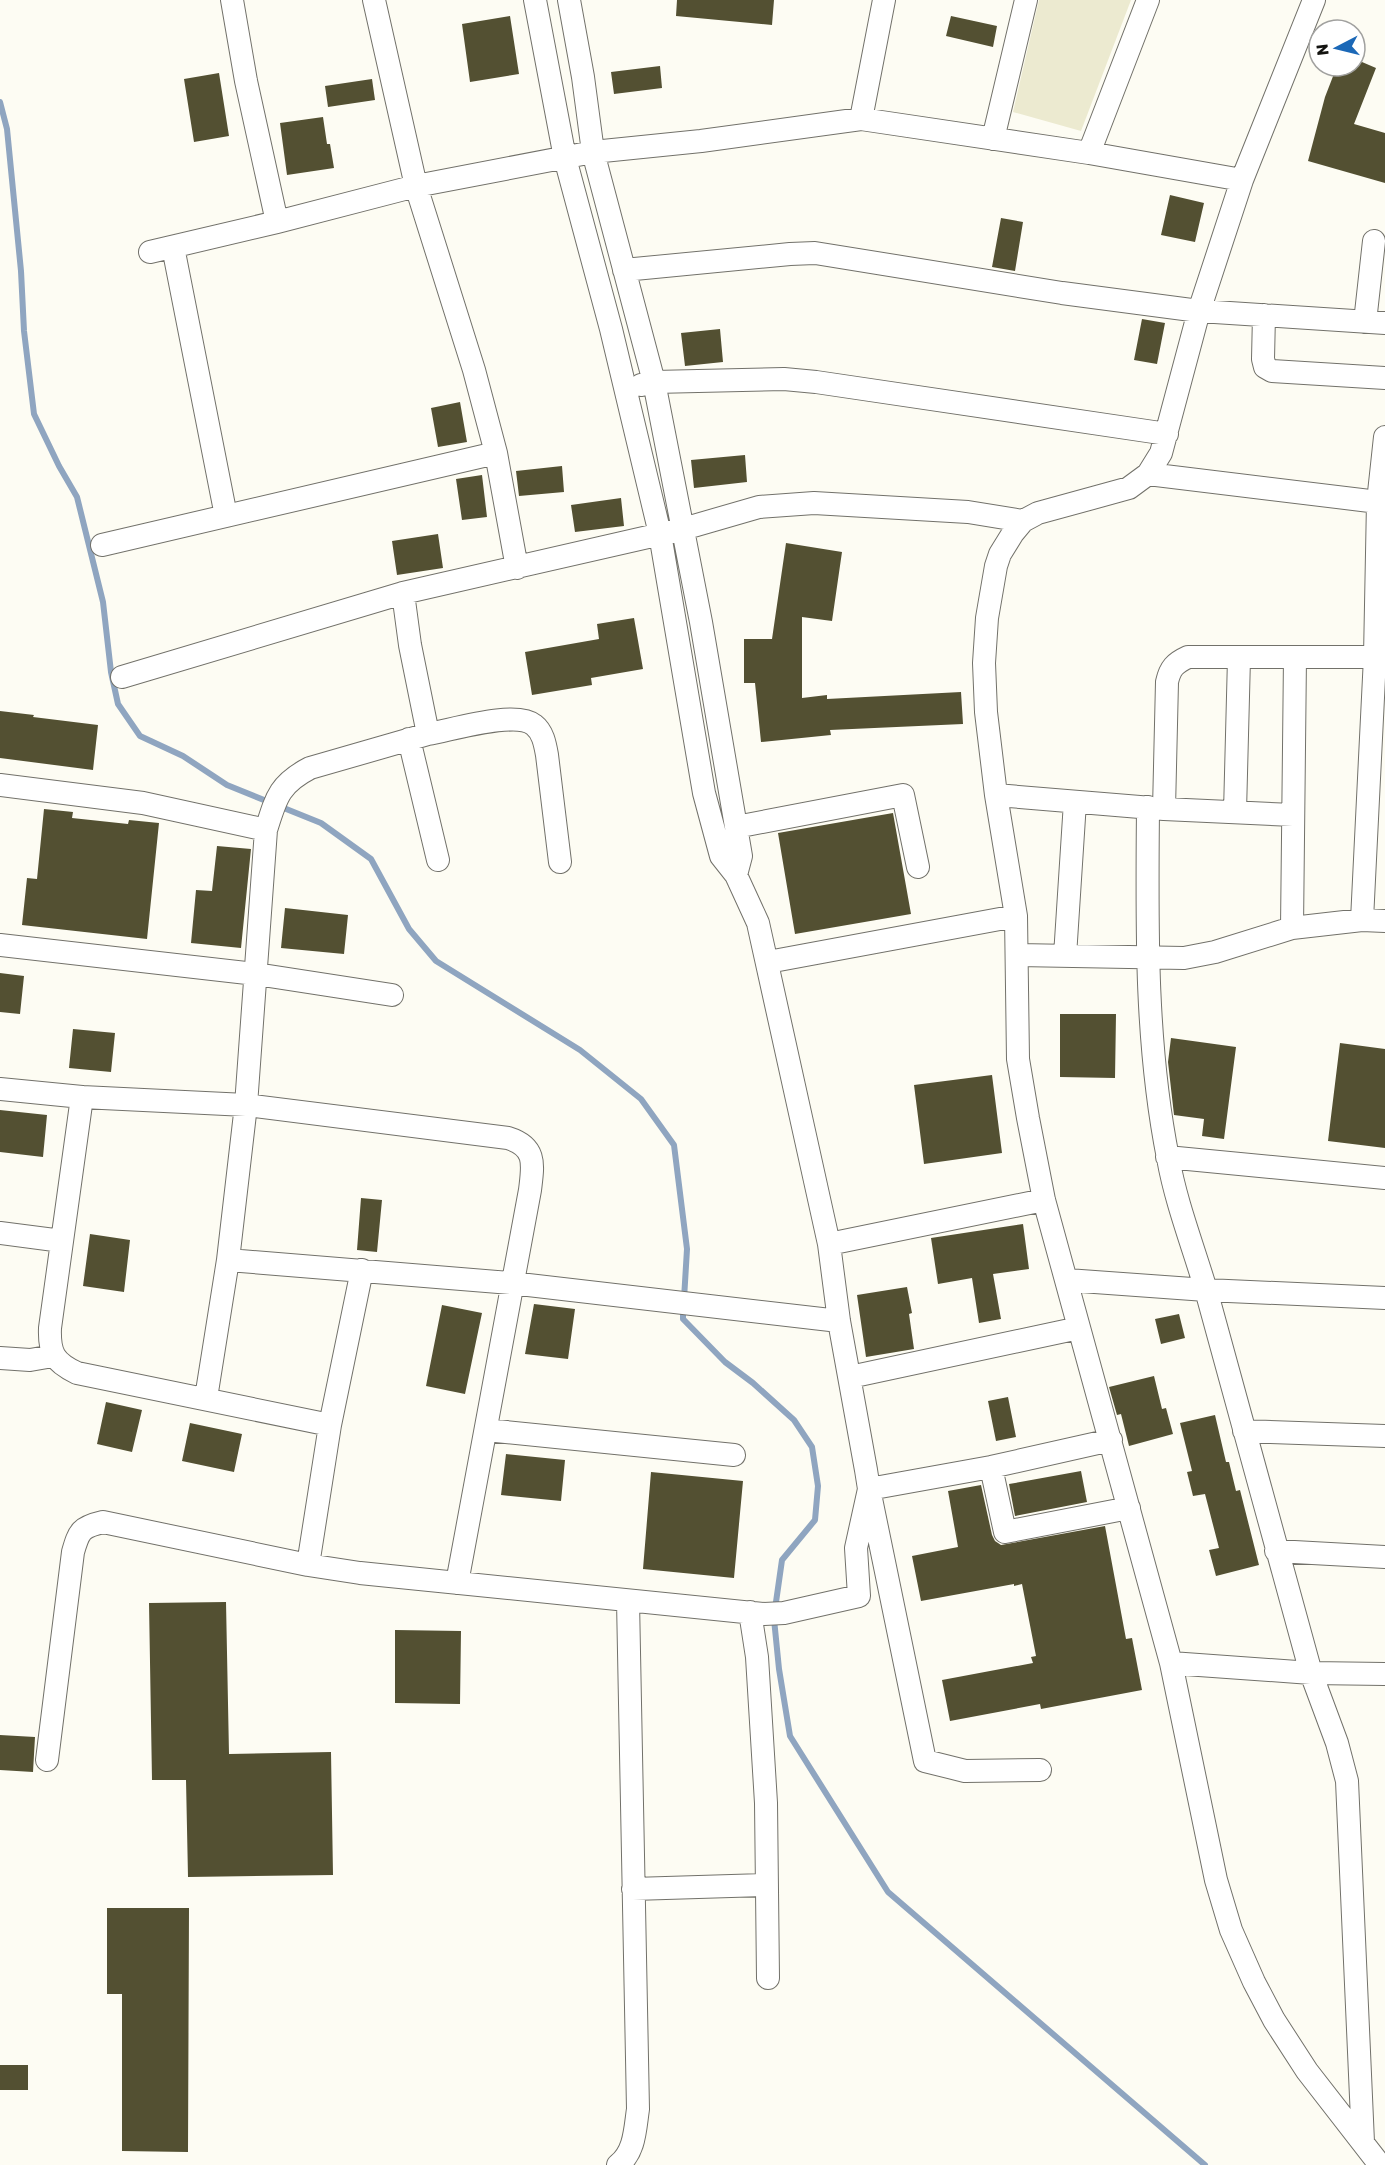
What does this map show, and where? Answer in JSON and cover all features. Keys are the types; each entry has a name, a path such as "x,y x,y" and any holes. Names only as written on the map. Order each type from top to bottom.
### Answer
{"street":[{"path":"232,0 246,81 277,222"},
{"path":"374,0 416,186 474,370 496,453 517,568"},
{"path":"535,0 566,158 660,534 704,793 721,856 736,875 758,923 768,962 830,1244 839,1321 869,1489 925,1761 964,1771 1040,1770"},
{"path":"569,0 583,77 593,152 654,382 683,529 741,856 736,875"},
{"path":"861,119 884,0"},
{"path":"993,139 1026,0"},
{"path":"1089,153 1148,0"},
{"path":"1314,0 1242,180 1198,311 1161,453 1148,474 1129,488 1038,513 1023,521 1013,532 1000,554 992,588 984,663 986,712 996,795 1016,916 1018,1059 1044,1200 1171,1663 1216,1880 1232,1930 1254,1982 1274,2020 1307,2071 1380,2165"},
{"path":"150,252 416,186 593,152 701,141 861,119 1089,153 1242,180"},
{"path":"624,270 815,253 1062,293 1198,311 1375,323 1374,241"},
{"path":"173,246 226,516"},
{"path":"1264,315 1264,367 1272,371 1385,378"},
{"path":"625,388 654,382 784,378 1167,434"},
{"path":"1362,920 1380,657 1378,502 1385,437"},
{"path":"102,545 496,453"},
{"path":"1148,474 1378,502"},
{"path":"122,677 404,593 683,529 759,507 814,503 968,512 1023,521"},
{"path":"404,593 418,737 438,860"},
{"path":"1364,2142 1347,1781 1337,1743 1311,1673 1206,1290 1172,1179 1156,1090 1147,958 1156,808 1169,670 1177,662 1188,657 1380,657"},
{"path":"1292,928 1295,657"},
{"path":"1235,812 1239,658"},
{"path":"206,1398 228,1260 246,1105 267,826 278,796 294,776 310,768 418,737 504,719 523,719 536,726 544,738 561,862"},
{"path":"0,785 143,803 267,826"},
{"path":"736,827 903,795 918,867"},
{"path":"996,795 1156,808 1293,815"},
{"path":"1065,956 1075,802"},
{"path":"768,962 1016,916"},
{"path":"1018,955 1184,958 1215,952 1292,928 1362,920 1385,921"},
{"path":"0,945 256,974 392,994"},
{"path":"0,1089 82,1097 246,1105 508,1138 520,1142 530,1154 532,1166 530,1190 457,1584"},
{"path":"82,1097 50,1328 49,1344 53,1356 64,1367 77,1373 330,1425"},
{"path":"1167,1157 1385,1178"},
{"path":"830,1244 1044,1200"},
{"path":"0,1233 62,1240"},
{"path":"228,1260 512,1283 839,1321"},
{"path":"308,1565 330,1425 362,1270"},
{"path":"1067,1280 1206,1290 1385,1298"},
{"path":"850,1377 1079,1328"},
{"path":"0,1358 30,1360 53,1356"},
{"path":"486,1430 734,1455"},
{"path":"1244,1431 1385,1436"},
{"path":"869,1489 991,1467 1111,1440"},
{"path":"991,1467 1005,1532 1129,1508"},
{"path":"47,1760 73,1552 78,1534 87,1526 103,1522 308,1565 457,1584 766,1613 860,1596 856,1548 869,1489"},
{"path":"1276,1551 1385,1557"},
{"path":"618,2165 626,2159 634,2137 638,2109 628,1601"},
{"path":"766,1613 757,1657 766,1803 768,1978"},
{"path":"1171,1663 1311,1673 1385,1674"},
{"path":"633,1889 767,1885"}],"shaded area":[{"path":"1039,0 1131,0 1081,131 1013,112"}],"building":[{"path":"677,0 774,0 772,25 676,16"},
{"path":"510,16 519,74 470,82 462,24"},
{"path":"951,16 997,26 993,47 946,36"},
{"path":"1367,64 1376,68 1354,124 1385,133 1385,183 1308,161 1332,78 1367,78"},
{"path":"660,66 662,88 614,94 611,72"},
{"path":"219,73 229,136 194,142 184,79"},
{"path":"372,79 375,100 328,107 325,86"},
{"path":"323,117 334,168 287,175 280,123"},
{"path":"1170,195 1204,203 1195,242 1161,235"},
{"path":"1001,218 1023,222 1015,271 992,267"},
{"path":"1142,319 1165,323 1157,364 1134,360"},
{"path":"720,329 723,362 685,366 681,333"},
{"path":"460,402 467,442 438,447 431,408"},
{"path":"745,455 747,482 694,488 691,460"},
{"path":"562,466 564,492 519,496 516,471"},
{"path":"482,475 487,517 462,520 456,479"},
{"path":"621,498 624,526 575,532 571,505"},
{"path":"438,534 443,568 397,575 392,541"},
{"path":"786,543 842,552 832,621 802,617 802,698 827,695 827,699 961,692 963,724 830,730 831,735 761,742 755,683 744,683 744,639 772,639"},
{"path":"634,618 643,669 591,678 592,685 532,695 525,652 599,639 597,624"},
{"path":"0,711 98,725 93,770 0,758"},
{"path":"44,809 73,812 72,818 128,824 129,820 159,823 147,939 22,925 27,878 37,879"},
{"path":"893,813 911,914 795,934 778,833"},
{"path":"217,846 251,849 241,948 191,943 196,890 212,891"},
{"path":"285,908 348,915 344,954 281,948"},
{"path":"0,973 24,976 20,1014 0,1012"},
{"path":"1060,1014 1116,1014 1115,1078 1060,1077"},
{"path":"73,1029 115,1033 111,1072 69,1068"},
{"path":"1171,1038 1236,1047 1224,1139 1202,1136 1204,1119 1174,1115 1168,1062"},
{"path":"1340,1043 1385,1049 1385,1148 1328,1141"},
{"path":"992,1075 1002,1153 924,1164 914,1085"},
{"path":"0,1110 47,1115 43,1157 0,1152"},
{"path":"361,1198 382,1200 377,1252 357,1250"},
{"path":"1023,1224 1029,1269 993,1274 1001,1319 979,1323 972,1278 938,1284 931,1238"},
{"path":"90,1234 130,1240 124,1292 83,1286"},
{"path":"907,1287 912,1313 909,1314 914,1349 866,1357 857,1295"},
{"path":"534,1304 575,1309 568,1359 525,1354"},
{"path":"442,1305 482,1313 465,1394 426,1386"},
{"path":"1179,1314 1185,1338 1161,1344 1155,1319"},
{"path":"1154,1376 1162,1409 1166,1408 1173,1434 1129,1446 1121,1414 1117,1415 1109,1387"},
{"path":"1008,1397 1016,1437 996,1441 988,1401"},
{"path":"106,1402 142,1410 132,1452 97,1444"},
{"path":"1215,1415 1226,1462 1229,1462 1236,1491 1240,1490 1259,1565 1216,1576 1209,1550 1219,1548 1205,1494 1193,1496 1187,1472 1192,1471 1180,1423"},
{"path":"190,1423 242,1434 234,1472 182,1461"},
{"path":"506,1454 565,1460 561,1501 501,1495"},
{"path":"1081,1471 1087,1502 1015,1516 1009,1484"},
{"path":"651,1472 743,1481 734,1578 643,1569"},
{"path":"981,1485 992,1535 1001,1545 1105,1526 1126,1639 1132,1638 1142,1690 1041,1709 1040,1704 950,1721 942,1680 1033,1663 1031,1657 1036,1656 1022,1584 921,1601 912,1556 958,1547 948,1491"},
{"path":"226,1602 229,1754 331,1752 333,1875 188,1877 186,1780 152,1780 149,1603"},
{"path":"395,1630 461,1631 460,1704 395,1703"},
{"path":"0,1735 35,1737 33,1772 0,1770"},
{"path":"107,1908 189,1908 188,2152 122,2151 122,1994 107,1994"},
{"path":"0,2065 28,2065 28,2090 0,2090"}],"waterway":[{"path":"0,102 7,129 21,271 24,331 34,414 77,497 103,602 111,672 118,704 140,736 183,756 227,785 321,823 371,859 409,929 436,961 580,1050 641,1099 674,1145 687,1249 684,1299"},
{"path":"683,1309 683,1319 725,1362 753,1383 794,1420 812,1447 818,1486 815,1520 782,1560 775,1609"},
{"path":"774,1619 779,1669 790,1736 888,1892 1205,2165"}]}
